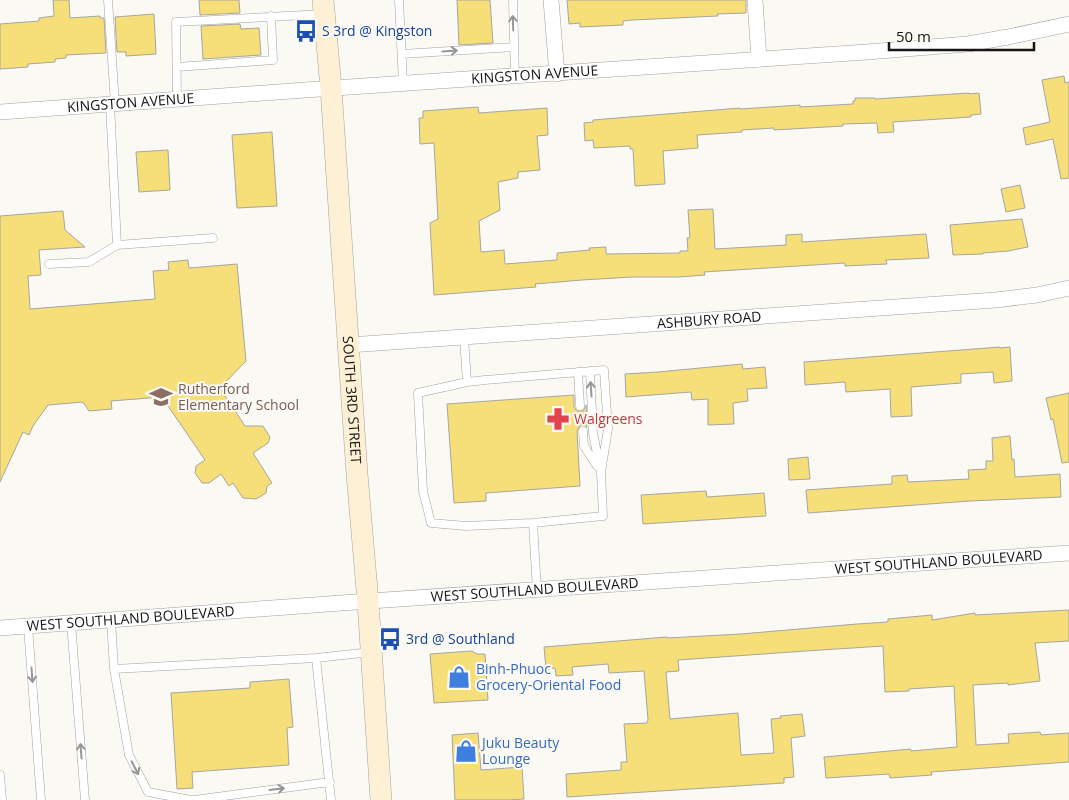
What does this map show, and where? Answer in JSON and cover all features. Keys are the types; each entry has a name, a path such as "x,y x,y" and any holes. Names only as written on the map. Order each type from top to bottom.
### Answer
{"street":[{"path":"551,0 556,74"},
{"path":"754,0 759,59"},
{"name":"SOUTH 3RD STREET","path":"324,7 381,800"},
{"name":"KINGSTON AVENUE","path":"0,112 968,44 1069,24"},
{"name":"ASHBURY ROAD","path":"349,346 996,300 1037,295 1069,288"},
{"name":"WEST SOUTHLAND BOULEVARD","path":"0,628 1069,553"}],"lane":[{"path":"108,0 117,245"},
{"path":"399,0 403,84"},
{"path":"513,0 515,76"},
{"path":"177,100 176,22 271,16 324,7"},
{"path":"177,67 273,60 271,16"},
{"path":"402,54 514,47"},
{"path":"49,264 89,262 117,245 213,238"},
{"path":"464,338 467,382"},
{"path":"590,371 594,433 601,472 603,516 533,523 466,526 431,523 422,491 418,393 485,380 578,372 590,371 604,370 608,429 601,472"},
{"path":"578,372 580,406"},
{"path":"583,431 584,446 601,472"},
{"path":"533,523 537,590"},
{"path":"111,620 114,670 129,755 148,792 193,800 330,782"},
{"path":"71,623 85,800"},
{"path":"28,626 41,800"},
{"path":"114,670 316,658 371,652"},
{"path":"316,658 331,800"},
{"path":"0,775 2,800"}],"building":[{"path":"53,0 69,0 70,18 100,16 100,18 104,18 106,53 66,55 66,58 55,59 55,62 28,64 28,67 0,69 0,24 39,21 39,18 54,16"},
{"path":"199,0 239,0 240,13 200,15"},
{"path":"457,0 490,0 493,43 459,45"},
{"path":"567,0 746,0 746,13 633,20 623,21 623,25 580,27 580,23 569,24"},
{"path":"154,14 156,54 126,56 126,52 117,52 115,17"},
{"path":"240,24 241,29 259,28 261,55 203,59 201,26"},
{"path":"1064,76 1065,83 1069,82 1069,178 1061,179 1053,139 1026,145 1023,128 1050,122 1042,80"},
{"path":"979,93 981,114 971,115 971,117 893,122 894,132 878,133 877,123 774,130 774,128 742,130 742,132 697,135 698,148 663,151 665,184 635,186 633,149 630,149 630,146 594,148 593,140 585,141 584,123 593,122 593,120 740,108 853,104 855,98 875,99"},
{"path":"478,107 479,113 547,108 548,135 537,136 540,170 518,172 518,178 498,182 500,210 479,221 481,252 504,250 505,264 557,260 557,253 590,250 589,248 606,247 606,254 680,253 680,251 688,251 687,238 690,238 688,210 713,209 715,249 786,245 786,235 802,234 802,242 926,234 929,258 886,260 887,264 845,266 845,263 704,272 705,275 679,277 582,280 535,284 536,287 434,295 430,223 438,219 434,143 420,144 419,118 423,118 423,111"},
{"path":"272,132 277,206 237,208 232,135"},
{"path":"168,150 170,190 139,192 136,152"},
{"path":"1020,185 1025,208 1006,212 1001,189"},
{"name":"Rutherford Elementary School","path":"63,211 65,230 85,247 39,250 41,275 28,276 30,309 155,299 153,271 169,270 168,262 188,260 189,268 237,264 246,361 220,388 245,426 263,426 270,437 268,443 253,453 272,483 267,486 266,493 256,499 243,498 233,483 229,486 221,474 209,483 202,483 195,473 196,466 205,460 162,397 111,401 112,409 89,411 83,402 48,405 29,435 23,432 0,482 0,216"},
{"path":"1022,219 1028,247 983,254 953,255 950,225"},
{"path":"1010,347 1012,381 994,383 993,372 961,374 961,383 911,387 912,416 891,417 890,389 846,392 845,382 805,385 804,362"},
{"path":"742,364 743,369 765,367 767,388 747,389 748,401 733,403 734,424 708,425 708,399 692,400 691,392 626,397 625,374"},
{"path":"1069,393 1069,462 1062,463 1053,419 1051,420 1046,398"},
{"name":"Walgreens","path":"574,395 574,407 577,411 583,411 586,405 587,427 580,426 577,431 580,486 486,493 486,501 454,503 447,404"},
{"path":"1010,436 1015,477 1060,474 1061,497 970,501 808,513 806,490 892,484 892,476 907,475 908,482 969,479 968,470 986,469 986,461 993,461 992,438"},
{"path":"808,457 810,479 789,480 788,459"},
{"path":"706,491 707,497 764,493 766,516 643,524 641,495"},
{"path":"1069,610 1069,641 1035,643 1040,681 1008,685 1008,683 973,685 976,745 1009,743 1008,734 1040,732 1041,735 1069,733 1069,762 931,772 932,775 890,778 889,774 826,778 824,757 957,747 954,686 885,692 883,646 806,651 678,660 679,671 666,672 670,719 738,713 741,755 774,753 771,719 781,718 780,716 802,714 805,736 791,738 794,777 784,778 784,783 567,797 566,774 621,770 621,762 627,762 624,724 647,723 648,720 644,671 609,673 608,664 572,667 573,675 556,676 555,668 546,669 544,647 888,622 888,619 932,615 932,620 975,613 975,615"},
{"name":"Binh-Phuoc Grocery-Oriental Food","path":"472,651 477,654 485,654 488,700 434,703 430,654"},
{"path":"289,679 293,727 287,728 289,765 192,772 193,788 177,789 171,693 250,688 250,682"},
{"path":"478,733 481,770 522,767 524,799 455,800 452,735"}],"place":[{"name":"S 3rd @ Kingston","path":"306,31"},
{"name":"Rutherford Elementary School","path":"161,397"},
{"name":"Walgreens","path":"558,419"},
{"name":"3rd @ Southland","path":"390,639"},
{"name":"Binh-Phuoc Grocery-Oriental Food","path":"459,677"},
{"name":"Juku Beauty Lounge","path":"466,751"}]}
